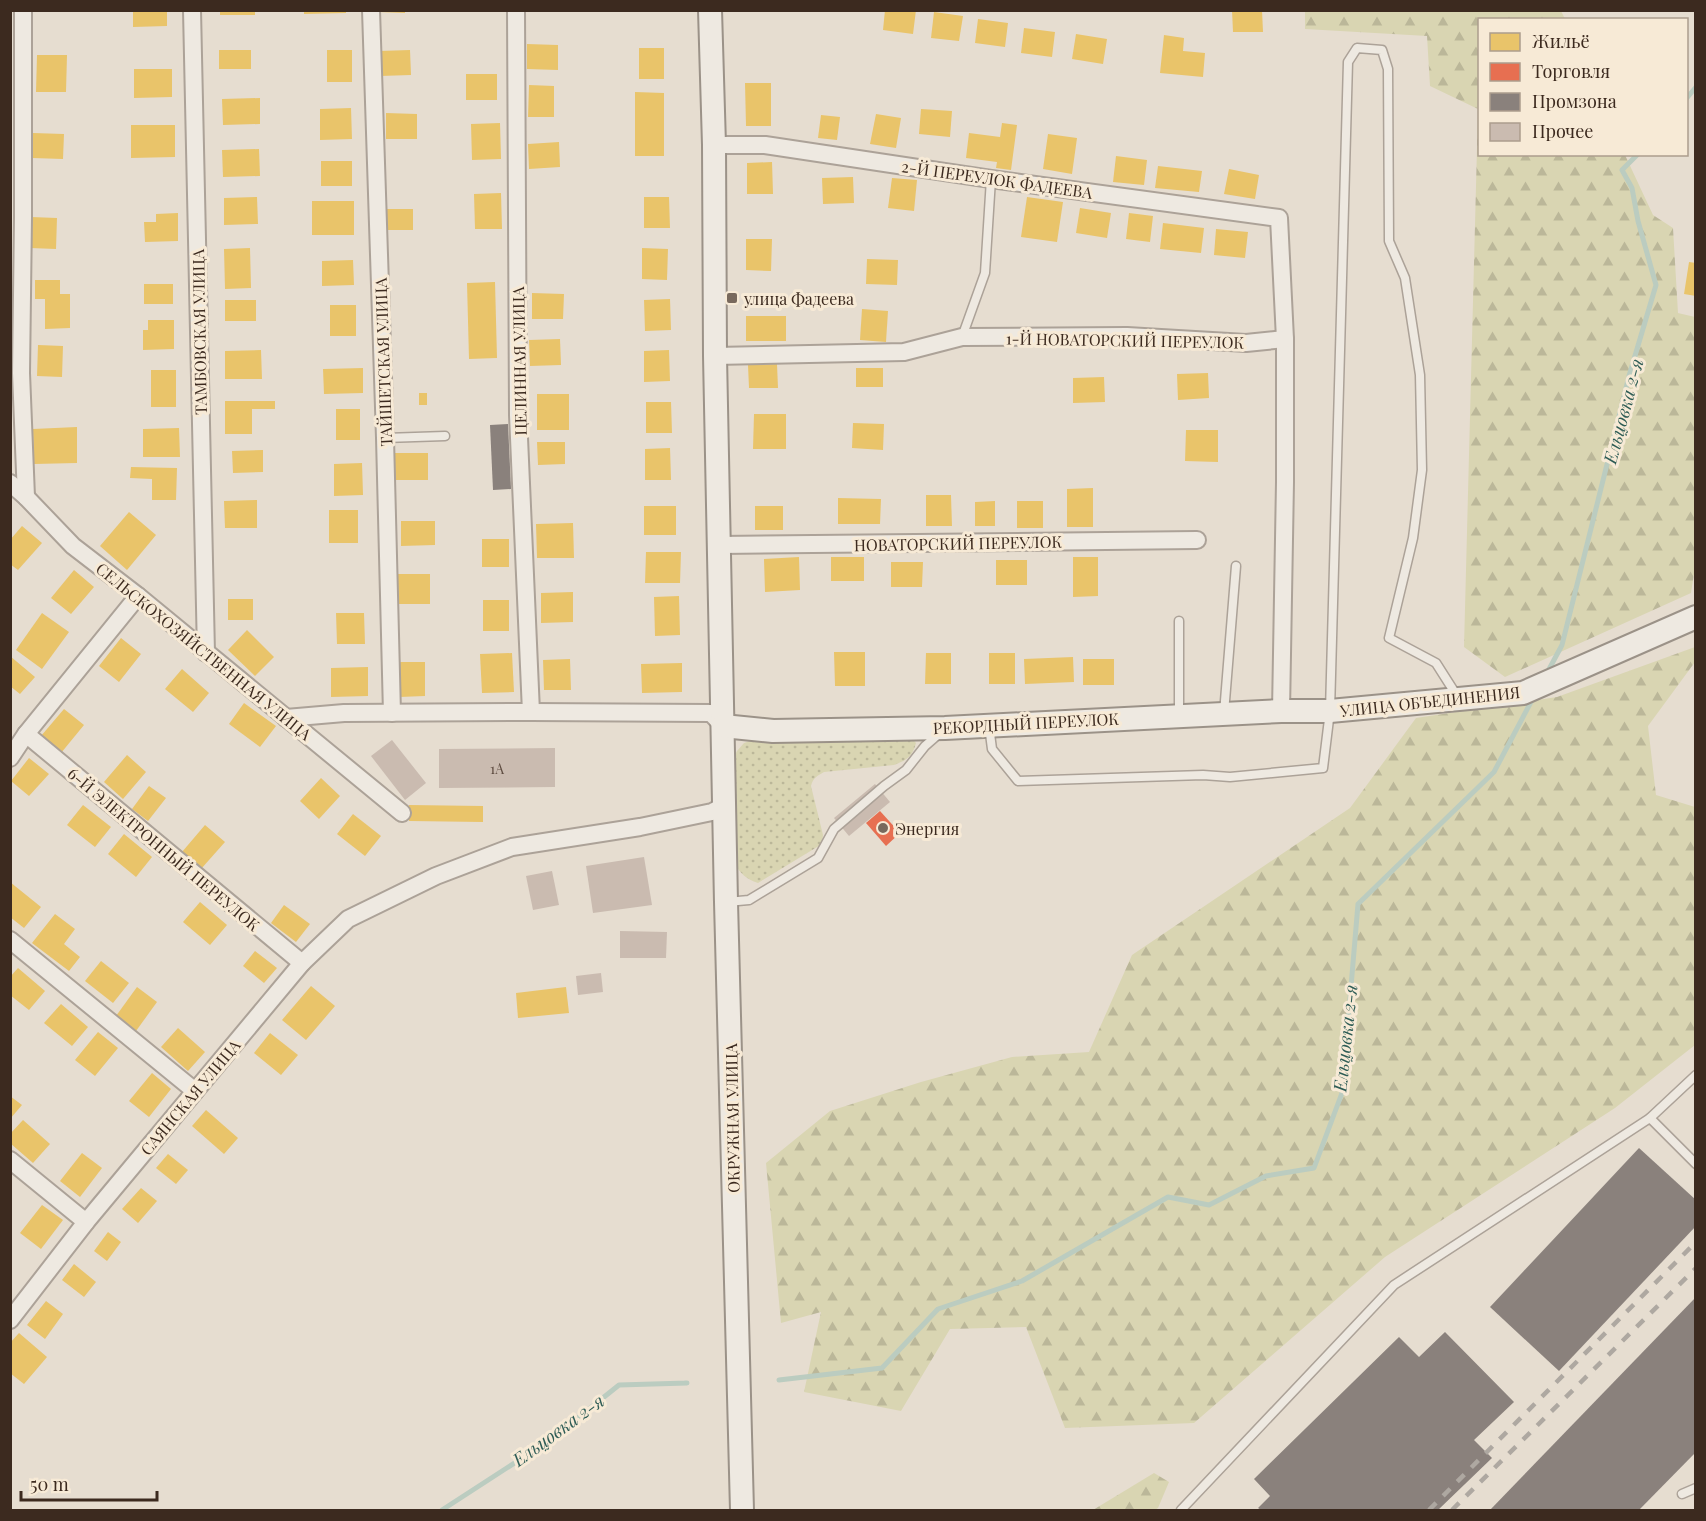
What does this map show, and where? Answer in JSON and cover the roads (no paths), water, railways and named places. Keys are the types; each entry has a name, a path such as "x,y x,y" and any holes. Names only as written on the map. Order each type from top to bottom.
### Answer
{"main road":[{"path":"710,10 723,726"},
{"name":"УЛИЦА ОБЪЕДИНЕНИЯ","path":"1330,711 1523,693 1695,618"},
{"name":"РЕКОРДНЫЙ ПЕРЕУЛОК","path":"723,726 773,731 945,728 1224,713 1330,711"},
{"name":"ОКРУЖНАЯ УЛИЦА","path":"723,726 741,1502"},
{"path":"724,1510 741,1502"}],"street":[{"path":"23,10 21,373 26,496"},
{"name":"ТАМБОВСКАЯ УЛИЦА","path":"192,10 206,652"},
{"name":"ТАЙШЕТСКАЯ УЛИЦА","path":"371,10 386,438 392,713"},
{"name":"ЦЕЛИННАЯ УЛИЦА","path":"516,10 518,415 531,712"},
{"name":"2-Й ПЕРЕУЛОК ФАДЕЕВА","path":"714,145 765,145 991,179 1279,218 1285,339"},
{"name":"1-Й НОВАТОРСКИЙ ПЕРЕУЛОК","path":"715,356 904,352 962,337 1127,336 1246,343 1285,339"},
{"path":"1281,711 1285,339"},
{"name":"СЕЛЬСКОХОЗЯЙСТВЕННАЯ УЛИЦА","path":"10,483 26,496 73,546 138,596 402,813"},
{"name":"НОВАТОРСКИЙ ПЕРЕУЛОК","path":"720,545 1197,540"},
{"path":"10,758 138,596"},
{"path":"286,718 344,713 711,713 723,726"},
{"name":"6-Й ЭЛЕКТРОННЫЙ ПЕРЕУЛОК","path":"27,734 302,963"},
{"name":"САЯНСКАЯ УЛИЦА","path":"10,1320 86,1222 302,963 348,918 436,876 512,847 640,827 712,812 725,805"},
{"path":"10,940 195,1091"},
{"path":"10,1160 86,1222"}],"lane":[{"path":"989,726 992,749 1018,781 1203,775 1230,777 1323,768 1330,711 1348,62 1357,48 1382,50 1388,69 1389,241 1405,278 1420,375 1422,470 1413,538 1389,638 1436,663 1458,699"},
{"path":"962,337 985,273 991,179"},
{"path":"386,438 445,436"},
{"path":"1224,713 1236,566"},
{"path":"1179,621 1179,716"},
{"path":"726,902 749,900 818,858 834,829 906,770 925,746 945,728"},
{"path":"1181,1510 1394,1285 1650,1118 1695,1075"},
{"path":"1650,1118 1695,1164"},
{"path":"1682,1494 1695,1488"}],"waterway":[{"name":"Ельцовка 2-я","path":"1688,97 1696,87"},
{"name":"Ельцовка 2-я","path":"1547,673 1562,645 1629,376 1656,285 1638,221 1632,188 1622,170 1636,156"},
{"name":"Ельцовка 2-я","path":"779,1380 882,1368 938,1309 1022,1281 1168,1197 1209,1205 1266,1176 1314,1168 1342,1093 1358,904 1494,772 1533,698"},
{"name":"Ельцовка 2-я","path":"442,1510 553,1438 619,1385 687,1383 685,1383"}],"railway":[{"path":"1429,1510 1696,1242"},
{"path":"1452,1510 1696,1268"}],"place":[{"name":"улица Фадеева","path":"732,298"},
{"name":"Энергия","path":"883,828"}]}
